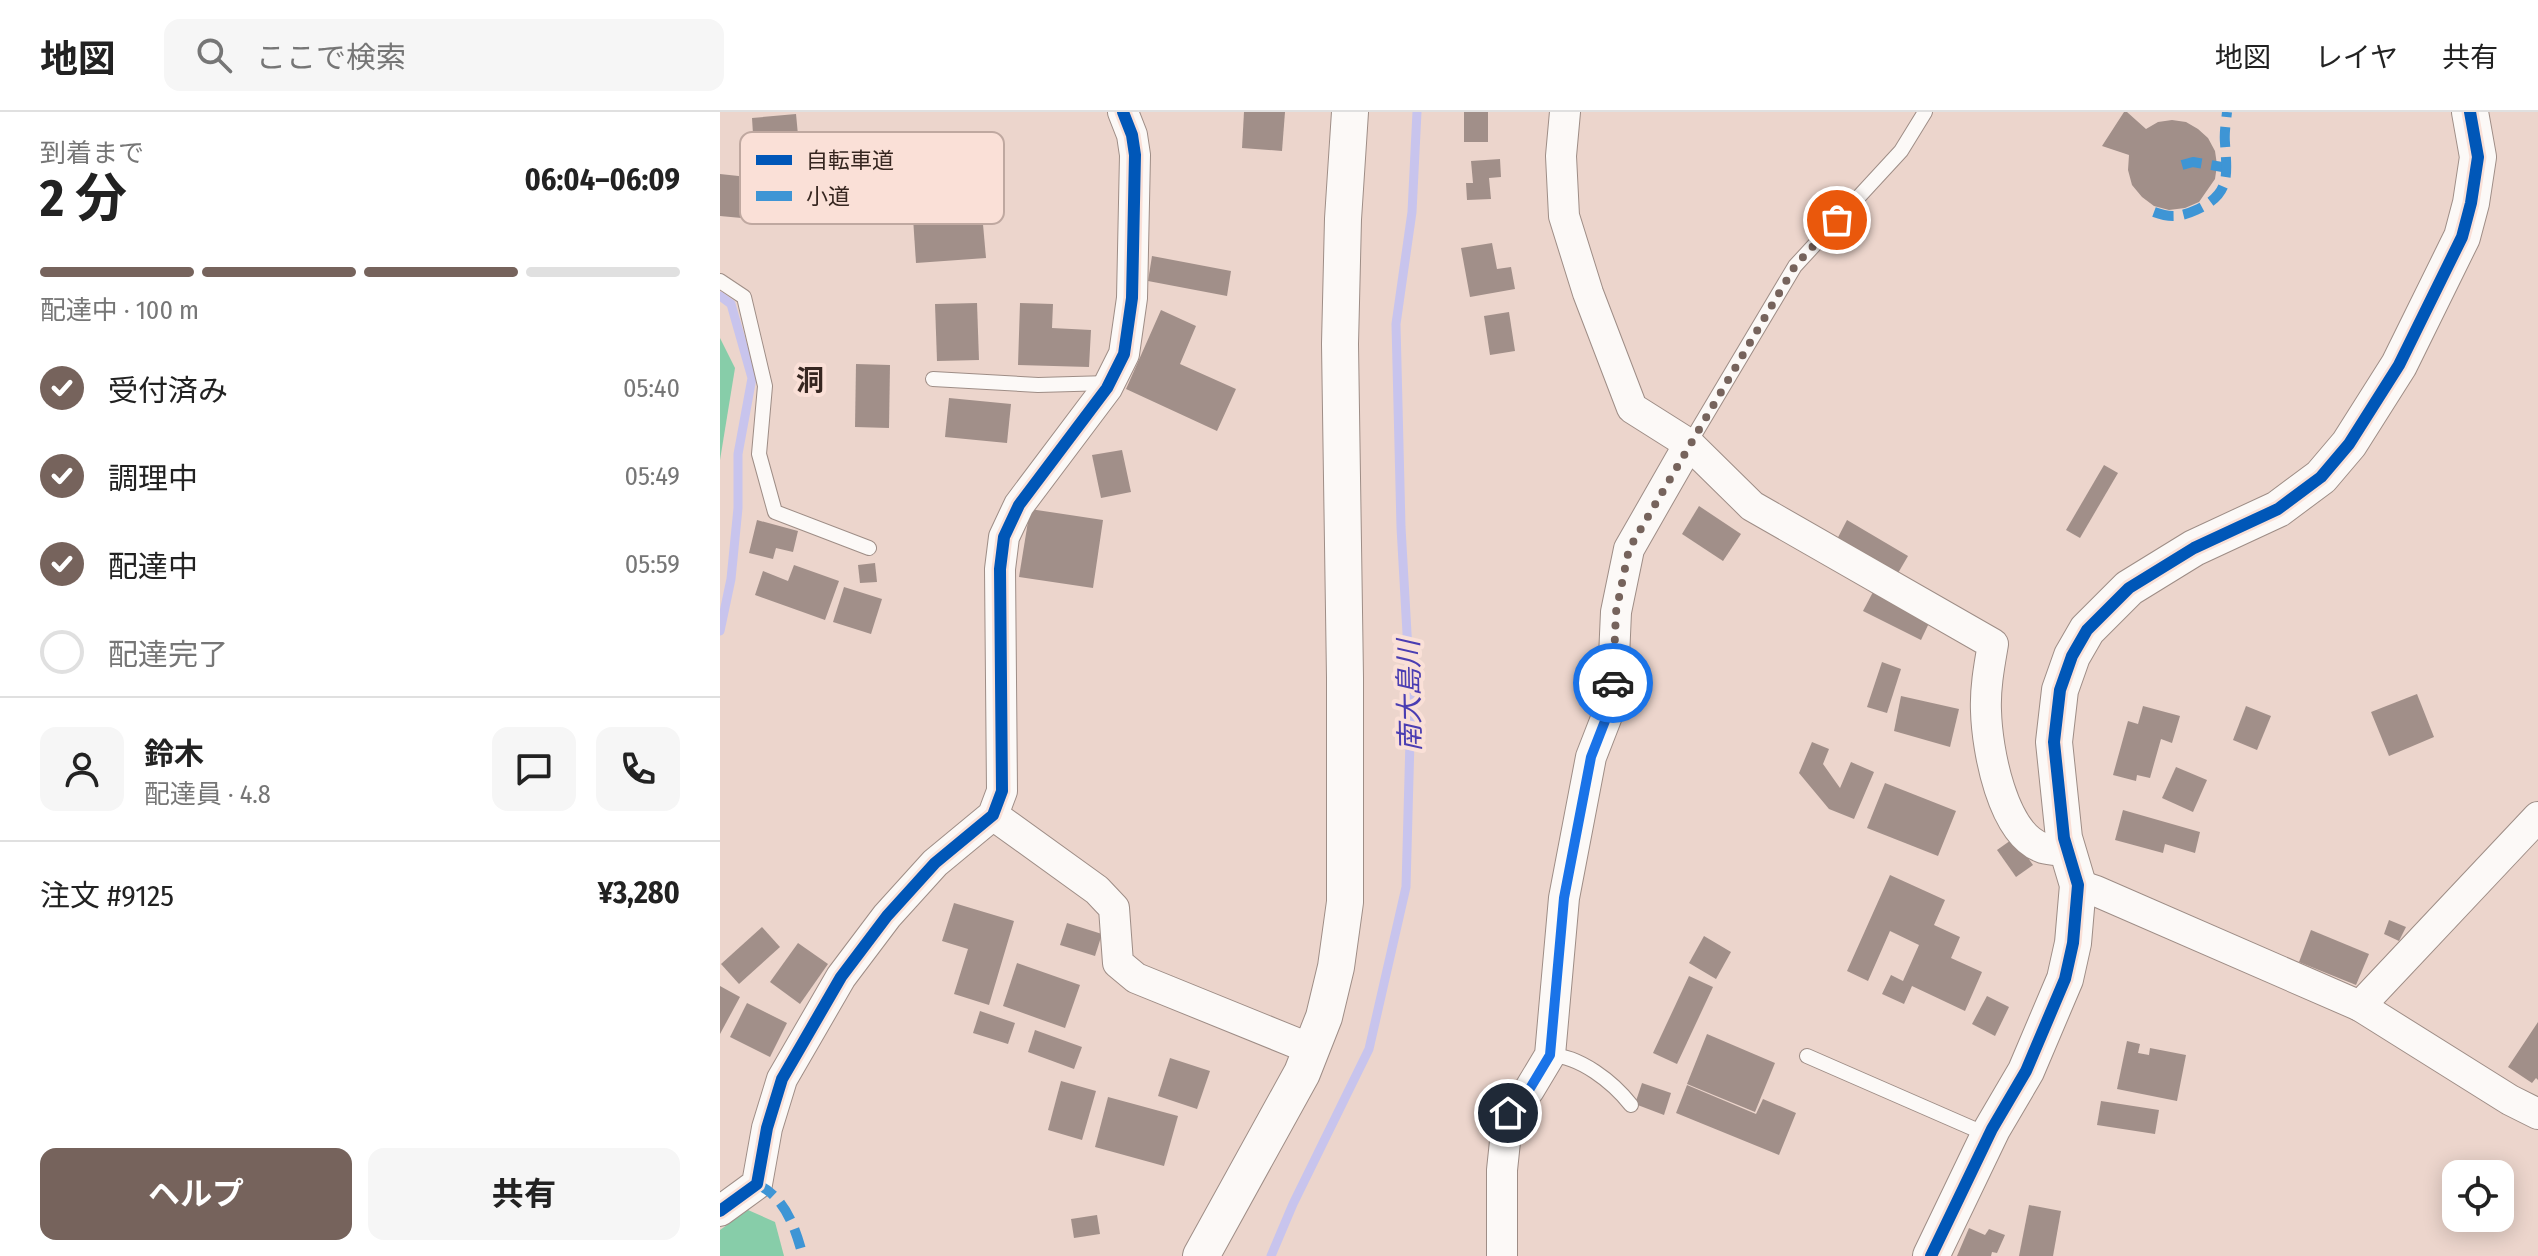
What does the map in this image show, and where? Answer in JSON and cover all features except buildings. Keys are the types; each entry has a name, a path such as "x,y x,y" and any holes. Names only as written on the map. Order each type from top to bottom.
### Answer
{"street":[{"path":"720,1211 757,1184 767,1128 782,1079 841,977 887,916 935,863 993,815 1002,791 1000,569 1004,537 1019,505 1109,383 1124,354 1132,298 1135,155 1132,135 1123,112"},
{"path":"1201,1256 1302,1073 1324,1017 1336,967 1345,902 1340,344 1350,112"},
{"path":"1565,112 1561,156 1564,216 1588,293 1632,408 1689,444 1752,506 1993,644 1987,676 1986,713 1993,764 2007,809 2019,830 2041,847 2067,851"},
{"path":"1931,1256 1989,1135 2026,1071 2065,979 2073,943 2078,885 2067,851 2054,742 2060,690 2072,656 2087,630 2129,588 2194,548 2278,509 2321,477 2349,444 2399,365 2462,237 2478,157 2470,112"},
{"path":"1502,1256 1502,1170 1508,1113 1529,1090 1550,1055 1564,898 1591,757 1612,703 1616,612 1629,549 1689,444"},
{"path":"993,815 1097,890 1114,908 1118,963 1136,978 1311,1049"},
{"path":"2360,1006 2538,817"},
{"path":"2078,885 2360,1006 2510,1100 2538,1114"}],"lane":[{"path":"1689,444 1795,266 1901,151 1925,112"},
{"path":"720,281 744,297 765,386 759,454 775,512 869,548"},
{"path":"933,379 1038,385 1109,383"},
{"path":"1550,1055 1565,1056 1580,1065 1620,1091 1631,1105"},
{"path":"1807,1056 1989,1135"}],"green space":[{"path":"720,338 735,368 720,460"},
{"path":"748,1210 775,1222 784,1256 720,1256 720,1230"}],"waterway":[{"name":"南大島川","path":"1271,1256 1369,1049 1406,887 1411,704 1401,527 1396,324 1412,212 1417,112"},
{"path":"720,296 731,304 752,378 738,454 738,508 731,579 720,631"}],"marked path":[{"path":"2154,212 2170,216 2185,214 2216,197 2226,174 2227,112"},
{"path":"2182,165 2193,162 2228,168"},
{"path":"757,1184 782,1206 793,1225 803,1256"}],"cycle path":[{"path":"720,1211 757,1184 767,1128 782,1079 841,977 887,916 935,863 993,815 1002,791 1000,569 1004,537 1019,505 1107,388 1124,354 1132,298 1135,155 1132,135 1123,112"},
{"path":"1931,1256 1992,1129 2026,1071 2065,979 2073,943 2078,885 2064,838 2054,742 2060,690 2072,656 2087,630 2129,588 2194,548 2278,509 2321,477 2349,444 2399,365 2462,237 2478,157 2470,112"}],"way so far":[{"path":"1613,683 1616,612 1629,549 1795,266 1837,220"}],"district":[{"name":"洞","path":"810,380"}],"route":[{"path":"1508,1113 1529,1090 1550,1055 1564,898 1591,757 1612,703 1613,683"}]}
